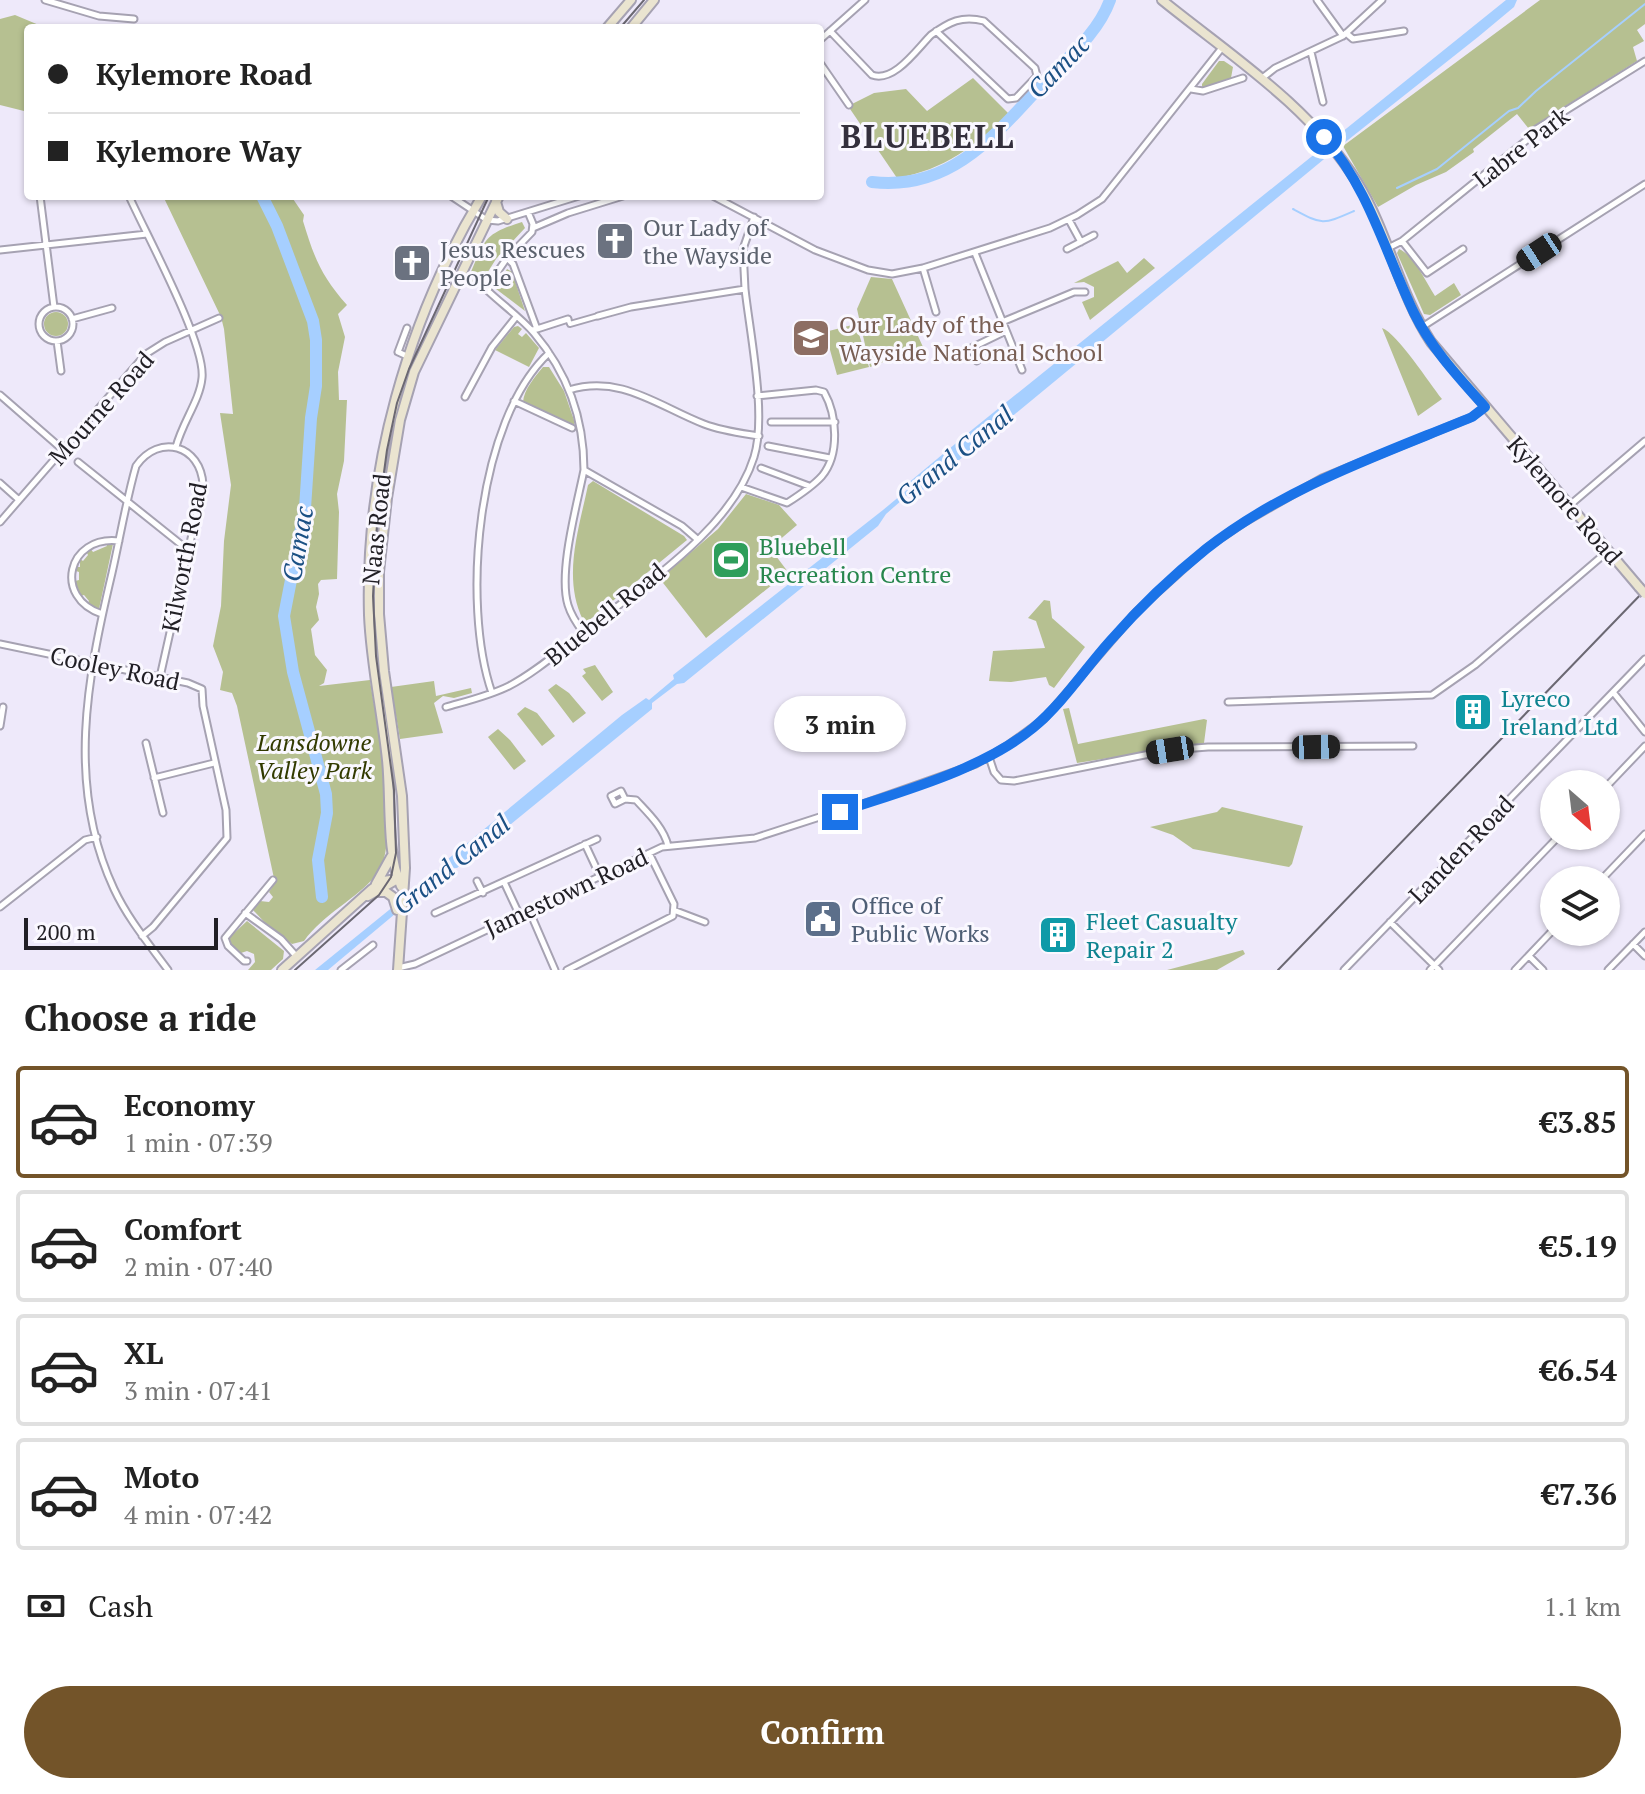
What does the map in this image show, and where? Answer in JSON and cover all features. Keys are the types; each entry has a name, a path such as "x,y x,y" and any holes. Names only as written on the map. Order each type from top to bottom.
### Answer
{"main road":[{"path":"610,24 631,0"},
{"path":"634,24 654,0"},
{"name":"Kylemore Road","path":"1162,0 1299,112 1325,139 1368,204 1422,327 1441,355 1642,590"},
{"name":"Naas Road","path":"400,884 392,853 390,787 373,660 369,593 382,463 390,418 428,303 480,200"},
{"name":"Naas Road","path":"398,969 400,884 405,868 401,780 380,632 379,579 386,500 398,427 411,380 497,200"},
{"path":"498,200 499,212 507,219"},
{"path":"374,890 392,853"},
{"path":"282,970 383,881 400,884"},
{"path":"374,890 388,893 399,900"}],"street":[{"path":"824,36 865,0"},
{"path":"1317,0 1345,34 1353,39 1404,31"},
{"path":"1260,79 1275,68 1345,34 1382,0"},
{"path":"48,1 99,16 134,19"},
{"path":"830,31 872,75 880,78 891,74 936,31 959,18 984,21 1035,68 1037,76 1016,98 1008,99 936,31"},
{"path":"721,200 815,250 868,270 892,274 975,253 1069,220 1110,191 1221,49"},
{"path":"1311,52 1323,102"},
{"name":"Labre Park","path":"1387,248 1402,241 1528,139 1533,131 1645,61"},
{"path":"824,69 849,105"},
{"path":"1191,89 1203,91 1243,78"},
{"path":"1422,327 1645,184"},
{"path":"40,200 54,307"},
{"name":"Kilworth Road","path":"131,200 202,357 198,397 183,424 176,447"},
{"path":"457,200 487,220 507,219 566,200"},
{"path":"534,330 487,288 533,228 602,200"},
{"path":"528,212 533,228"},
{"name":"Bluebell Road","path":"446,707 492,693 531,673 697,539 723,512 741,487 759,436 743,249 754,217"},
{"path":"1069,220 1081,242"},
{"path":"0,250 147,234"},
{"path":"1067,249 1094,235"},
{"path":"1402,241 1427,273 1463,249"},
{"path":"975,253 1022,370"},
{"path":"507,258 513,264 534,330 569,390 582,428 584,470 568,550 566,580 567,603 583,632"},
{"path":"923,268 936,312"},
{"path":"534,330 568,319 570,324 631,307 745,289"},
{"path":"1002,322 1074,292 1085,292"},
{"path":"54,307 65,310 72,319 70,333 57,341 43,335 39,323 43,312 54,307"},
{"path":"72,319 112,308"},
{"path":"465,397 492,347 516,316"},
{"name":"Mourne Road","path":"0,522 146,354 190,329 219,318"},
{"path":"407,328 398,352 410,358"},
{"path":"977,361 971,348 1006,331"},
{"path":"57,341 61,371"},
{"path":"492,693 480,647 477,574 489,475 514,401 527,376 549,353"},
{"path":"569,390 587,385 618,387 723,431 759,436"},
{"path":"741,487 785,503 821,476 830,458 835,422 826,395 821,390 757,396"},
{"path":"0,395 62,449"},
{"path":"514,401 572,428"},
{"path":"840,812 989,757 1021,737 1044,719 1137,611 1208,547 1301,489 1472,417 1485,407"},
{"path":"771,422 835,422"},
{"path":"1570,505 1645,441"},
{"path":"768,446 830,458"},
{"name":"Kilworth Road","path":"160,677 203,478 195,460 176,447 153,451 139,461 126,502 91,663 84,742 97,837 114,889 142,936 168,970"},
{"path":"78,462 188,550"},
{"path":"761,468 809,486"},
{"path":"584,470 682,526 697,539"},
{"path":"0,483 19,500"},
{"path":"102,614 88,609 77,597 71,582 73,568 79,554 92,544 101,540 119,541"},
{"path":"1228,702 1432,695 1475,665 1609,551"},
{"name":"Cooley Road","path":"0,644 160,677 202,689 214,763 226,810 227,838 153,927 142,936"},
{"name":"Landen Road","path":"1344,970 1645,659"},
{"path":"1613,692 1645,732"},
{"path":"0,726 3,707"},
{"path":"146,743 163,813"},
{"path":"989,757 994,772 1001,780 1014,781 1170,750 1413,746"},
{"path":"1620,772 1645,746"},
{"path":"154,778 214,763"},
{"path":"625,799 636,800 662,830 668,846"},
{"name":"Jamestown Road","path":"398,969 415,964 668,846 755,838 832,813"},
{"path":"0,907 85,840 97,837"},
{"path":"1615,866 1644,838"},
{"path":"435,913 597,839"},
{"path":"585,844 600,877"},
{"path":"1390,922 1435,969 1546,850"},
{"path":"649,853 676,911 705,922"},
{"path":"247,961 228,946 225,938 273,880"},
{"path":"477,881 483,893"},
{"path":"504,882 519,914"},
{"path":"529,910 555,970"},
{"path":"567,970 669,921 676,911"},
{"path":"245,913 281,939 297,957"},
{"path":"1608,970 1645,932"},
{"path":"1515,970 1540,944"},
{"path":"1633,944 1645,956"},
{"path":"341,970 373,945"},
{"path":"1529,956 1543,970"}],"green space":[{"path":"1540,0 1645,0 1645,24 1637,30 1644,41 1633,47 1637,61 1529,129 1517,114 1446,172 1378,207 1343,146"},
{"path":"15,15 36,24 24,24 24,111 0,105 0,19"},
{"path":"1219,61 1233,67 1231,78 1202,88 1202,84"},
{"path":"973,78 1009,114 984,136 944,163 897,178 848,106 874,93 906,89 927,111"},
{"name":"Lansdowne Valley Park","path":"165,200 294,200 304,215 303,221 319,266 347,305 338,314 345,337 338,372 339,400 347,400 344,461 337,494 337,579 321,580 318,584 316,607 319,620 311,629 315,655 327,670 324,683 319,686 370,680 385,780 387,836 384,858 377,874 304,941 292,944 253,910 260,901 269,902 273,897 269,892 275,883 237,706 232,693 220,690 223,672 213,646 221,606 231,485 220,413 233,414 221,317"},
{"path":"522,222 525,228 496,259 479,286 472,283 474,275 470,274 487,239 500,230"},
{"path":"1399,249 1415,263 1435,296 1454,283 1461,295 1430,315 1424,314 1397,253"},
{"path":"1144,258 1155,268 1090,320 1082,302 1094,297 1094,287 1084,282 1074,283 1118,261 1127,273"},
{"path":"507,269 512,272 525,311 496,289"},
{"path":"871,277 892,279 923,347 870,367 857,309"},
{"path":"56,312 64,316 68,324 64,332 56,336 48,332 44,324 48,316"},
{"path":"856,324 869,367 837,375 825,332"},
{"path":"518,326 522,329 518,334 522,337 526,333 539,348 529,367 495,350"},
{"path":"1382,328 1405,349 1442,399 1418,416"},
{"path":"543,367 549,367 564,391 575,423 573,425 523,402 528,388"},
{"path":"593,481 687,540 587,622 583,620 577,604 573,570 588,485"},
{"name":"Bluebell Recreation Centre","path":"746,494 779,505 797,525 770,548 788,572 706,638 660,579 718,529"},
{"path":"106,542 113,544 99,609 95,611 86,605 89,601 84,595 80,596 75,581 79,580 79,572 75,567 80,567 80,559 83,561 88,555 86,551 90,548 93,552 107,546"},
{"path":"1044,600 1050,601 1052,618 1085,647 1054,688 1046,677 1011,682 989,681 993,651 1045,648 1036,621 1028,618"},
{"path":"595,665 613,692 602,701 582,676 586,673 583,669"},
{"path":"434,681 436,696 471,688 472,693 454,698 443,696 434,703 443,733 400,739 391,687"},
{"path":"556,684 569,693 586,713 573,723 548,690"},
{"path":"525,707 537,713 555,736 542,746 517,714"},
{"path":"1069,708 1078,744 1204,719 1207,720 1204,743 1077,763 1063,709"},
{"path":"498,729 526,761 514,770 488,737"},
{"path":"1222,807 1303,826 1292,864 1289,867 1193,849 1173,835 1150,827 1217,812"},
{"path":"247,921 284,951 283,959 271,970 248,970 255,962 254,954 247,951 241,953 230,943 230,937"},
{"path":"1243,950 1245,954 1217,970 1167,970"}],"water":[{"name":"Grand Canal","path":"1506,0 1517,0 1514,7 1478,37 1329,155 918,494 910,493 886,514 878,526 684,683 677,684 652,703 652,709 457,868 450,868 328,970 315,970 622,715 646,698 649,700 674,679 673,675 883,510 907,490 907,484 973,429"}],"waterway":[{"name":"Camac","path":"872,182 901,182 927,177 973,153 1084,42 1110,0"},
{"path":"1397,188 1437,169 1509,111 1518,108 1645,4"},
{"name":"Camac","path":"264,200 313,321 316,340 316,386 305,508 284,616 293,672 326,794 327,813 318,860 322,897"},
{"path":"1293,209 1323,221 1354,211"}],"tram line":[{"path":"623,24 644,0"},
{"path":"295,970 379,895 391,877 396,853 394,790 376,656 373,596 377,524 387,450 397,403 409,369 487,200"}],"railway":[{"path":"1278,970 1645,590"}],"place":[{"name":"Our Lady of the Wayside","path":"615,241"},
{"name":"Jesus Rescues People","path":"412,263"},
{"name":"Our Lady of the Wayside National School","path":"811,338"},
{"name":"Bluebell Recreation Centre","path":"731,560"},
{"name":"Lyreco Ireland Ltd","path":"1473,712"},
{"name":"Office of Public Works","path":"823,919"},
{"name":"Fleet Casualty Repair 2","path":"1058,935"}],"district":[{"name":"BLUEBELL","path":"928,136"}],"route":[{"path":"840,812 986,759 1044,719 1137,611 1208,547 1301,489 1472,417 1485,407 1422,327 1367,200 1324,137"}]}
